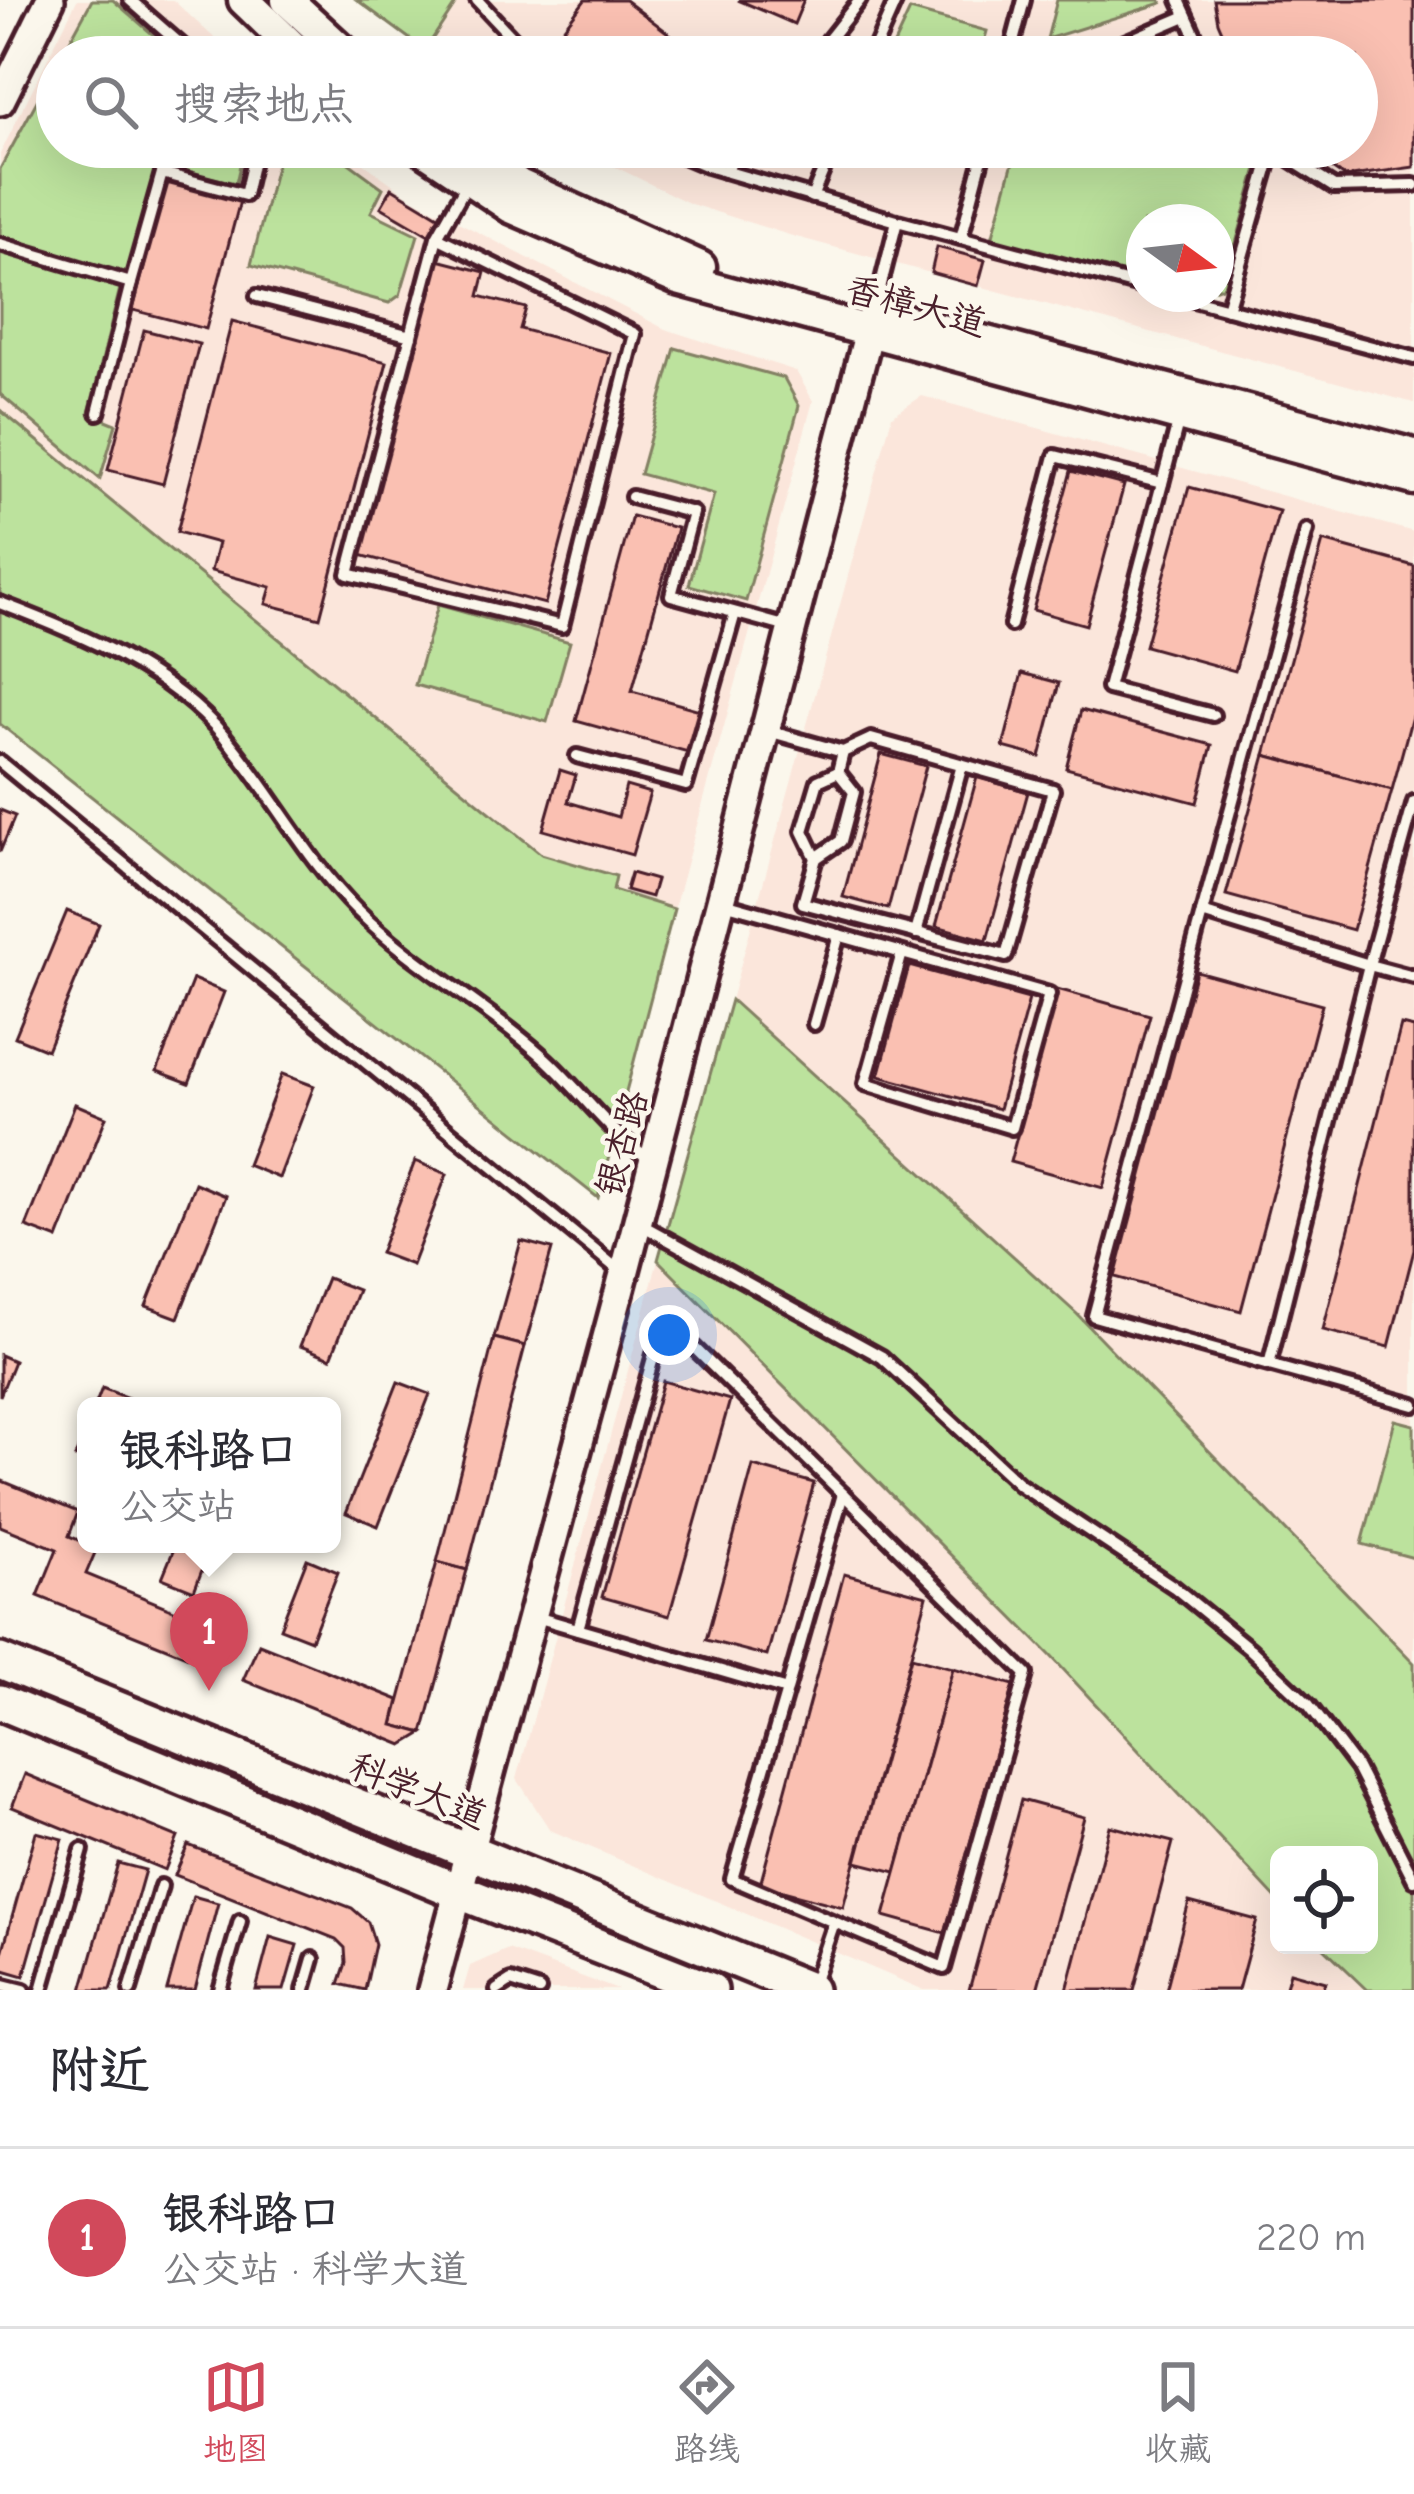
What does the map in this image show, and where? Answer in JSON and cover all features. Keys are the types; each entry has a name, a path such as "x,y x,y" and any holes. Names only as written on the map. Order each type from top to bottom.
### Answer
{"main road":[{"path":"244,0 281,36"},
{"path":"287,0 326,36"},
{"name":"香樟大道","path":"452,168 511,207 678,279 1414,455"},
{"name":"香樟大道","path":"497,168 519,184 698,267 1180,416 1414,478"},
{"name":"科学大道","path":"0,1661 810,1990"},
{"path":"0,1702 647,1972 710,1990"}],"street":[{"path":"0,101 50,0"},
{"name":"银杏路","path":"432,1990 871,322"}],"lane":[{"path":"130,0 170,36"},
{"path":"477,0 510,36"},
{"path":"832,36 860,0"},
{"path":"881,36 896,0"},
{"path":"1015,36 1024,0"},
{"path":"1179,0 1195,36"},
{"path":"1139,36 1186,16"},
{"path":"98,412 162,173 245,194 251,168"},
{"path":"714,168 1126,282"},
{"path":"724,172 727,168"},
{"path":"812,197 824,168"},
{"path":"961,238 979,168"},
{"path":"1234,287 1267,168"},
{"path":"1304,168 1334,187 1414,185"},
{"path":"437,237 634,334 562,626 349,574 437,237 469,179"},
{"path":"871,322 897,221"},
{"path":"0,244 131,283"},
{"path":"257,296 411,336"},
{"path":"1234,311 1414,358"},
{"path":"1180,416 1108,688 1213,715"},
{"path":"1011,626 1055,456 1162,483"},
{"path":"632,497 693,513 671,596 792,628"},
{"path":"1306,530 1094,1316 1414,1405"},
{"path":"0,603 116,652 185,697 225,736 324,873 359,912 539,1052 629,1145 653,1160"},
{"path":"577,757 686,785 735,613"},
{"path":"765,730 843,752 871,739 1054,790 1006,956 803,903 816,858 841,841 854,792 838,772"},
{"path":"838,772 843,752"},
{"path":"0,762 624,1274"},
{"path":"916,933 962,765"},
{"path":"816,858 803,831 818,781 838,772"},
{"path":"1270,1365 1414,802"},
{"path":"720,902 1049,994 1012,1128 866,1084 902,953"},
{"path":"1202,914 1414,976"},
{"path":"814,1024 839,935"},
{"path":"637,1223 882,1357 1020,1485 1174,1587 1250,1649 1309,1705 1357,1768 1414,1880"},
{"path":"578,1629 664,1318 843,1494 1026,1674 944,1968 733,1879 843,1494"},
{"path":"533,1616 787,1690"},
{"path":"42,1990 82,1850"},
{"path":"130,1990 161,1886"},
{"path":"220,1990 240,1921"},
{"path":"810,1990 834,1922"},
{"path":"304,1990 313,1959"},
{"path":"497,1990 511,1981 538,1990"},
{"path":"0,1984 24,1990"}],"shaded area":[{"path":"77,0 173,0 212,36 59,36"},
{"path":"357,0 1414,0 1414,403 789,235 691,204 618,168 1378,168 1378,36 406,36"},
{"path":"36,82 36,168 370,168 410,197 665,329 796,371 813,401 674,909 613,890 615,876 541,855 0,410 0,154"},
{"path":"922,396 1414,532 1414,1663 1077,1314 731,1000 892,416"},
{"path":"658,1260 1050,1655 1270,1892 1270,1954 1330,1954 1368,1990 924,1990 550,1830 517,1779"},
{"path":"508,1949 618,1990 463,1990 470,1966"}],"green space":[{"path":"92,0 113,0 155,36 72,36"},
{"path":"357,0 458,0 434,36 406,36"},
{"path":"1057,0 1162,3 1057,36 1048,36"},
{"path":"910,10 987,31 986,36 898,36"},
{"path":"36,103 36,168 158,168 126,275 0,238 0,169"},
{"path":"168,168 239,168 236,183"},
{"path":"276,168 356,168 383,188 371,212 418,235 400,295 389,303 251,265"},
{"path":"1011,168 1257,168 1234,250 1234,204 1126,204 1126,273 992,239"},
{"path":"0,252 120,288 89,413 116,424 100,479 0,394"},
{"path":"675,348 784,378 799,406 746,601 689,585 714,494 640,474"},
{"path":"0,410 541,854 616,876 613,890 674,909 598,1198 0,724"},
{"path":"438,605 570,642 547,722 415,685"},
{"path":"731,1000 1077,1314 1414,1663 1414,1990 1368,1990 1330,1954 1378,1954 1378,1846 1270,1846 1270,1892 1050,1655 658,1260"},
{"path":"1395,1420 1414,1425 1414,1558 1362,1544"}],"building":[{"path":"585,0 625,0 672,36 557,36"},
{"path":"738,0 804,0 794,24"},
{"path":"1214,0 1414,0 1414,167 1345,177 1332,168 1378,168 1378,36 1224,36"},
{"path":"166,182 240,201 206,329 133,310"},
{"path":"392,188 440,217 429,235 381,207"},
{"path":"937,247 985,260 978,286 931,273"},
{"path":"438,260 485,272 479,296 526,308 520,329 611,353 545,604 360,555"},
{"path":"232,321 387,362 320,618 266,604 271,587 211,571 218,543 177,532"},
{"path":"144,330 199,344 163,484 108,470"},
{"path":"1071,471 1124,485 1086,625 1033,610"},
{"path":"1189,487 1279,511 1235,671 1145,646"},
{"path":"632,516 677,528 632,691 700,710 688,752 576,721"},
{"path":"1323,541 1414,566 1414,709 1392,790 1265,755"},
{"path":"1022,673 1059,683 1040,757 1003,747"},
{"path":"1081,710 1212,745 1197,803 1066,768"},
{"path":"881,754 926,766 888,909 843,897"},
{"path":"1265,755 1392,790 1353,930 1226,895"},
{"path":"560,770 576,775 568,802 618,817 626,786 650,793 632,855 543,830"},
{"path":"977,777 1028,792 987,940 936,926"},
{"path":"0,810 15,816 0,852"},
{"path":"631,873 656,880 651,897 626,890"},
{"path":"67,911 99,924 47,1050 15,1037"},
{"path":"909,966 1029,999 999,1109 879,1076"},
{"path":"1196,971 1322,1005 1241,1311 1115,1277"},
{"path":"193,979 224,992 189,1083 157,1071"},
{"path":"1057,989 1150,1015 1103,1188 1010,1162"},
{"path":"1401,1025 1414,1028 1414,1250 1389,1347 1323,1330"},
{"path":"282,1074 314,1086 279,1178 247,1165"},
{"path":"75,1104 106,1117 58,1239 26,1227"},
{"path":"415,1161 447,1174 412,1265 380,1253"},
{"path":"195,1183 226,1196 178,1318 146,1306"},
{"path":"521,1241 552,1249 525,1346 494,1338"},
{"path":"327,1278 358,1290 331,1358 300,1346"},
{"path":"494,1338 525,1346 467,1570 437,1562"},
{"path":"0,1355 14,1361 0,1396"},
{"path":"663,1381 730,1400 669,1616 602,1597"},
{"path":"398,1382 430,1394 378,1526 346,1513"},
{"path":"102,1388 125,1397 98,1397"},
{"path":"753,1466 814,1483 767,1656 706,1640"},
{"path":"0,1480 77,1512 69,1536 77,1539 77,1553 95,1553 86,1574 220,1629 206,1664 38,1596 57,1549 0,1526"},
{"path":"172,1553 209,1553 194,1591 162,1578"},
{"path":"307,1559 338,1572 311,1640 280,1628"},
{"path":"437,1562 467,1570 423,1733 393,1725"},
{"path":"844,1574 927,1596 843,1907 760,1885"},
{"path":"259,1644 399,1700 393,1725 423,1733 403,1745 243,1680"},
{"path":"911,1657 953,1668 896,1872 856,1862"},
{"path":"953,1668 1014,1685 945,1933 884,1916"},
{"path":"25,1774 178,1837 165,1870 12,1807"},
{"path":"1021,1800 1084,1817 1037,1990 969,1990"},
{"path":"1110,1826 1173,1842 1134,1990 1067,1990"},
{"path":"36,1832 63,1839 24,1976 0,1969 0,1960"},
{"path":"188,1845 352,1908 368,1922 375,1944 365,1990 339,1984 345,1948 336,1939 175,1875"},
{"path":"118,1863 145,1870 111,1990 82,1990"},
{"path":"193,1896 218,1903 195,1990 167,1990"},
{"path":"1189,1902 1257,1920 1238,1990 1166,1990"},
{"path":"270,1937 297,1945 284,1990 256,1990"},
{"path":"1290,1972 1326,1982 1323,1990 1285,1990"}],"place":[{"name":"银科路口","path":"209,1691"}]}
